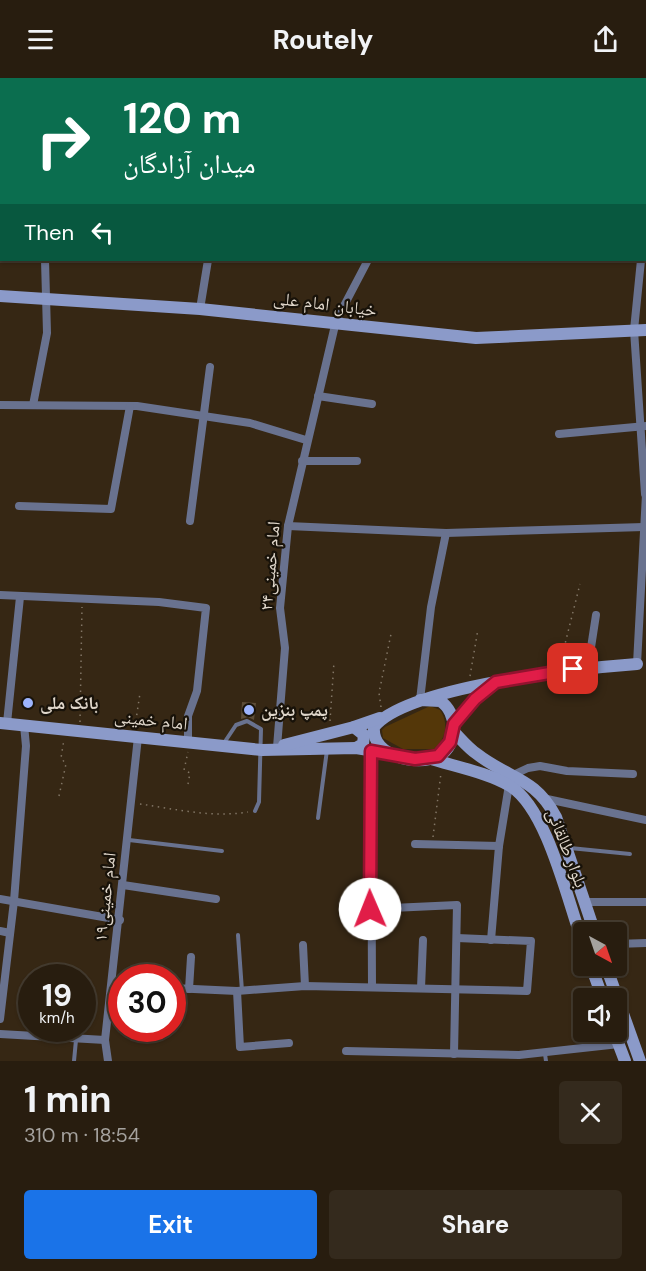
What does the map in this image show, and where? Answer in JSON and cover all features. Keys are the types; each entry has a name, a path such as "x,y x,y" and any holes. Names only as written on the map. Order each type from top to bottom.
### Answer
{"main road":[{"name":"خیابان امام علی","path":"0,296 200,309 336,321 379,329 476,338 642,328"},
{"path":"496,682 475,699 454,728 446,750 438,756 401,757 381,748 373,735 374,727 385,716 420,700 496,682 559,670 643,664"},
{"path":"420,700 440,701 446,704 454,728"},
{"name":"امام خمینی","path":"262,750 354,728 385,716"},
{"name":"امام خمینی","path":"4,723 262,750 356,748 389,753"},
{"path":"354,728 364,735 363,744 356,748"},
{"name":"بلوار طالقانی","path":"454,728 477,754 511,780 527,798 551,848 576,922"},
{"name":"بلوار طالقانی","path":"427,758 511,780 525,781 547,799 567,848 591,922"},
{"path":"610,976 640,1042 640,1061"},
{"path":"618,1042 625,1061"}],"street":[{"path":"33,405 48,333 45,261"},
{"path":"200,309 208,261"},
{"name":"امام خمینی۲۴","path":"277,747 285,648 280,609 288,526 306,440 336,321 367,261"},
{"path":"641,261 646,494 643,664"},
{"path":"190,521 210,367"},
{"path":"318,396 372,404"},
{"path":"0,405 130,406 250,423 306,440"},
{"path":"19,506 111,509 130,406"},
{"path":"559,434 643,427"},
{"path":"302,461 357,461"},
{"path":"288,526 446,533 644,527"},
{"path":"420,700 431,607 446,533"},
{"path":"0,596 159,602 206,608 197,691 188,716 190,743"},
{"path":"4,723 20,597"},
{"path":"588,667 596,615"},
{"path":"0,1019 14,901 26,746 24,725"},
{"name":"امام خمینی۱۹","path":"118,964 136,737"},
{"path":"371,751 372,987"},
{"path":"491,940 499,846 511,780 528,768 540,766 567,771 633,774"},
{"path":"547,799 646,820"},
{"path":"415,844 499,846"},
{"path":"123,885 216,899"},
{"path":"0,899 120,920"},
{"path":"584,902 646,902"},
{"path":"370,909 457,906 454,1054"},
{"path":"0,932 10,933"},
{"path":"186,989 239,991 305,986 527,991 531,941 457,938"},
{"path":"421,988 423,940"},
{"path":"627,944 646,943"},
{"path":"303,945 305,986"},
{"path":"189,989 191,957"},
{"path":"239,991 240,1047 289,1043"},
{"name":"امام خمینی۱۹","path":"108,1026 105,1040 108,1061"},
{"path":"0,1034 18,1035"},
{"path":"96,1040 105,1040"},
{"path":"346,1051 392,1057 454,1054 545,1058 602,1042"}],"lane":[{"path":"222,746 236,725 247,721 261,729 259,802 255,811"},
{"path":"318,818 327,749"},
{"path":"128,840 222,850"},
{"path":"567,848 630,854"},
{"path":"238,936 239,991"},
{"path":"74,1061 76,1042"}],"path":[{"path":"559,670 579,584"},
{"path":"82,599 78,712 82,731"},
{"path":"469,689 478,629"},
{"path":"385,716 380,693 391,634"},
{"path":"329,734 334,662"},
{"path":"136,737 141,693"},
{"path":"59,796 66,764 61,758 65,729"},
{"path":"188,784 190,773 184,770 190,743"},
{"path":"433,844 443,763"},
{"path":"132,803 223,814 255,811"}],"shaded area":[{"path":"430,706 440,710 445,720 444,736 434,749 403,749 383,738 382,730 385,727"}],"building":[{"path":"242,702 256,703 254,720 248,717 241,719"}],"place":[{"name":"بانک ملی","path":"28,703"},
{"name":"پمپ بنزین","path":"249,710"}],"route":[{"path":"370,909 371,751 415,759 438,756 446,750 454,724 475,699 496,682 573,669"}]}
